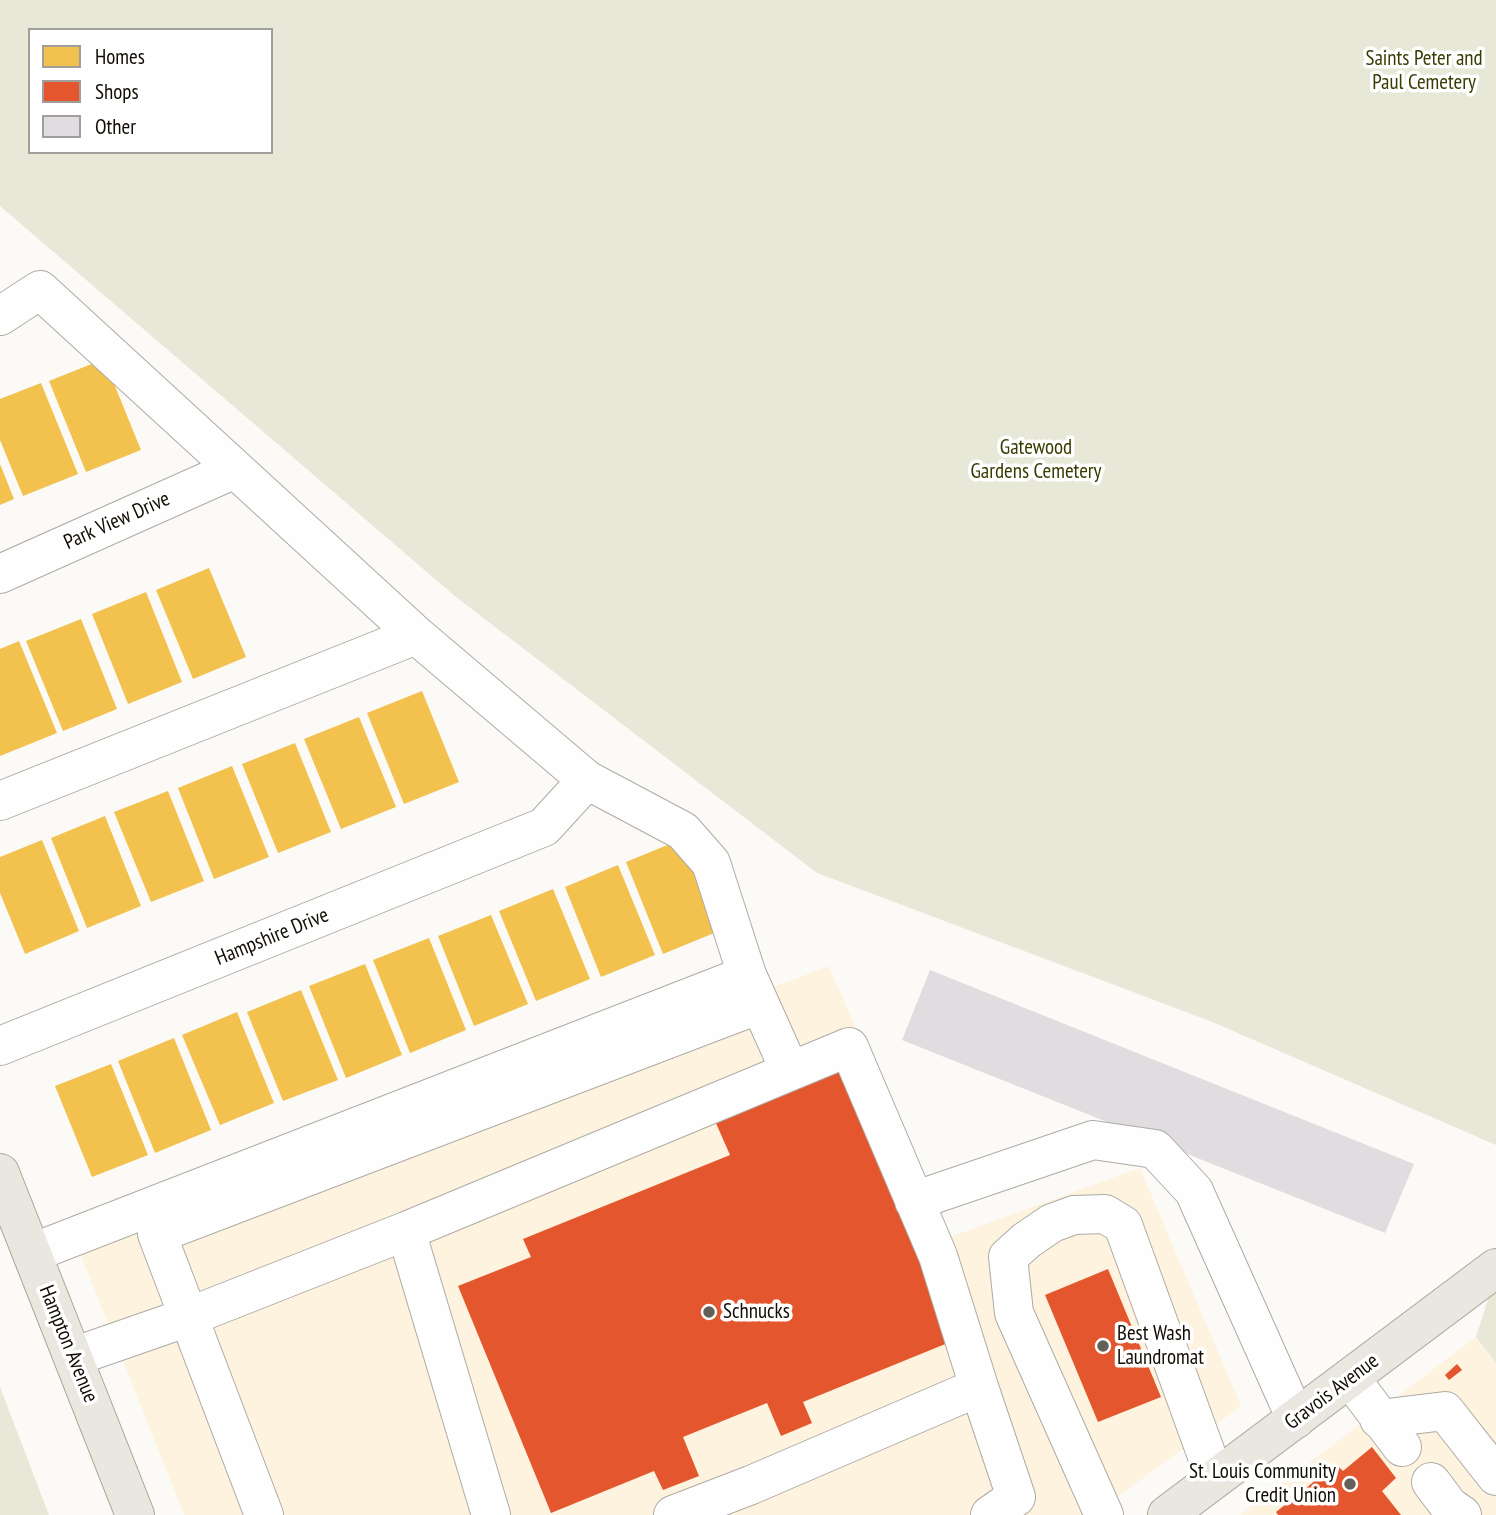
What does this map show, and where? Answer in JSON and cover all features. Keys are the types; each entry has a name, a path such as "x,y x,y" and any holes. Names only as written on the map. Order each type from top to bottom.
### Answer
{"main road":[{"name":"Hampton Avenue","path":"0,1173 135,1515"},
{"name":"Gravois Avenue","path":"1191,1502 1496,1268"}],"street":[{"path":"0,316 40,290 415,635 587,780 683,831 711,863 754,990 790,1071"},
{"name":"Park View Drive","path":"0,574 235,469"},
{"path":"0,801 415,635"},
{"name":"Hampshire Drive","path":"0,1046 544,827 587,780"},
{"path":"32,1253 754,990"},
{"path":"264,1515 157,1234 754,990"},
{"path":"73,1357 188,1317 406,1231 849,1047 938,1256 979,1387 1011,1509"},
{"path":"914,1201 1093,1140 1155,1149 1194,1191 1296,1419"},
{"path":"1104,1515 1014,1312 1008,1257 1052,1223 1074,1216 1105,1214 1123,1225 1191,1502"},
{"path":"406,1231 491,1515"},
{"path":"1350,1378 1391,1433 1445,1411 1496,1476"},
{"path":"673,1515 751,1485 979,1387"}],"shaded area":[{"path":"829,966 947,1238 1140,1168 1241,1406 1093,1515 184,1515 79,1250"},
{"path":"1476,1337 1496,1363 1496,1515 1240,1515"}],"green space":[{"name":"Gatewood Gardens Cemetery","path":"0,0 1496,0 1496,1145 1210,1021 817,873 456,597 0,206"},
{"path":"1496,1274 1496,1363 1476,1337"},
{"path":"0,1387 49,1515 0,1515"}],"building: Homes":[{"path":"104,359 141,450 86,472 49,381"},
{"path":"41,383 78,474 23,496 0,440 0,399"},
{"path":"0,464 14,499 0,505"},
{"path":"209,568 246,657 193,679 156,590"},
{"path":"146,592 182,682 128,704 92,614"},
{"path":"81,619 117,709 63,731 26,641"},
{"path":"19,641 57,733 0,756 0,649"},
{"path":"422,691 459,782 404,804 367,713"},
{"path":"359,717 396,807 341,829 304,739"},
{"path":"295,743 331,832 278,853 242,764"},
{"path":"232,766 269,857 214,879 178,788"},
{"path":"168,791 204,881 151,902 114,812"},
{"path":"105,816 141,906 87,928 51,838"},
{"path":"682,839 719,931 663,954 626,862"},
{"path":"42,840 79,931 25,954 0,893 0,857"},
{"path":"618,865 655,955 601,977 565,887"},
{"path":"553,889 590,979 536,1001 499,911"},
{"path":"491,915 528,1004 474,1026 438,936"},
{"path":"429,938 466,1030 410,1053 373,960"},
{"path":"365,964 402,1055 346,1078 309,986"},
{"path":"301,990 338,1080 283,1101 247,1012"},
{"path":"237,1012 274,1103 220,1125 182,1035"},
{"path":"174,1038 211,1130 155,1153 118,1061"},
{"path":"111,1064 148,1155 92,1177 55,1086"}],"building: Shops":[{"name":"Schnucks","path":"849,1067 960,1338 803,1402 812,1423 781,1436 767,1403 683,1437 699,1476 663,1490 654,1471 551,1513 458,1286 531,1257 523,1239 730,1155 715,1121"},
{"name":"Best Wash Laundromat","path":"1108,1269 1161,1397 1098,1422 1045,1295"},
{"path":"1457,1364 1462,1370 1449,1380 1445,1375"},
{"name":"St. Louis Community Credit Union","path":"1372,1447 1396,1478 1382,1491 1401,1515 1278,1515 1276,1512 1336,1464 1343,1471"}],"building: Other":[{"path":"930,970 1414,1164 1385,1233 902,1040"}],"place":[{"name":"Schnucks","path":"709,1312"},
{"name":"Best Wash Laundromat","path":"1103,1346"},
{"name":"St. Louis Community Credit Union","path":"1350,1484"}],"park label":[{"name":"Saints Peter and Paul Cemetery","path":"1424,71"}]}
